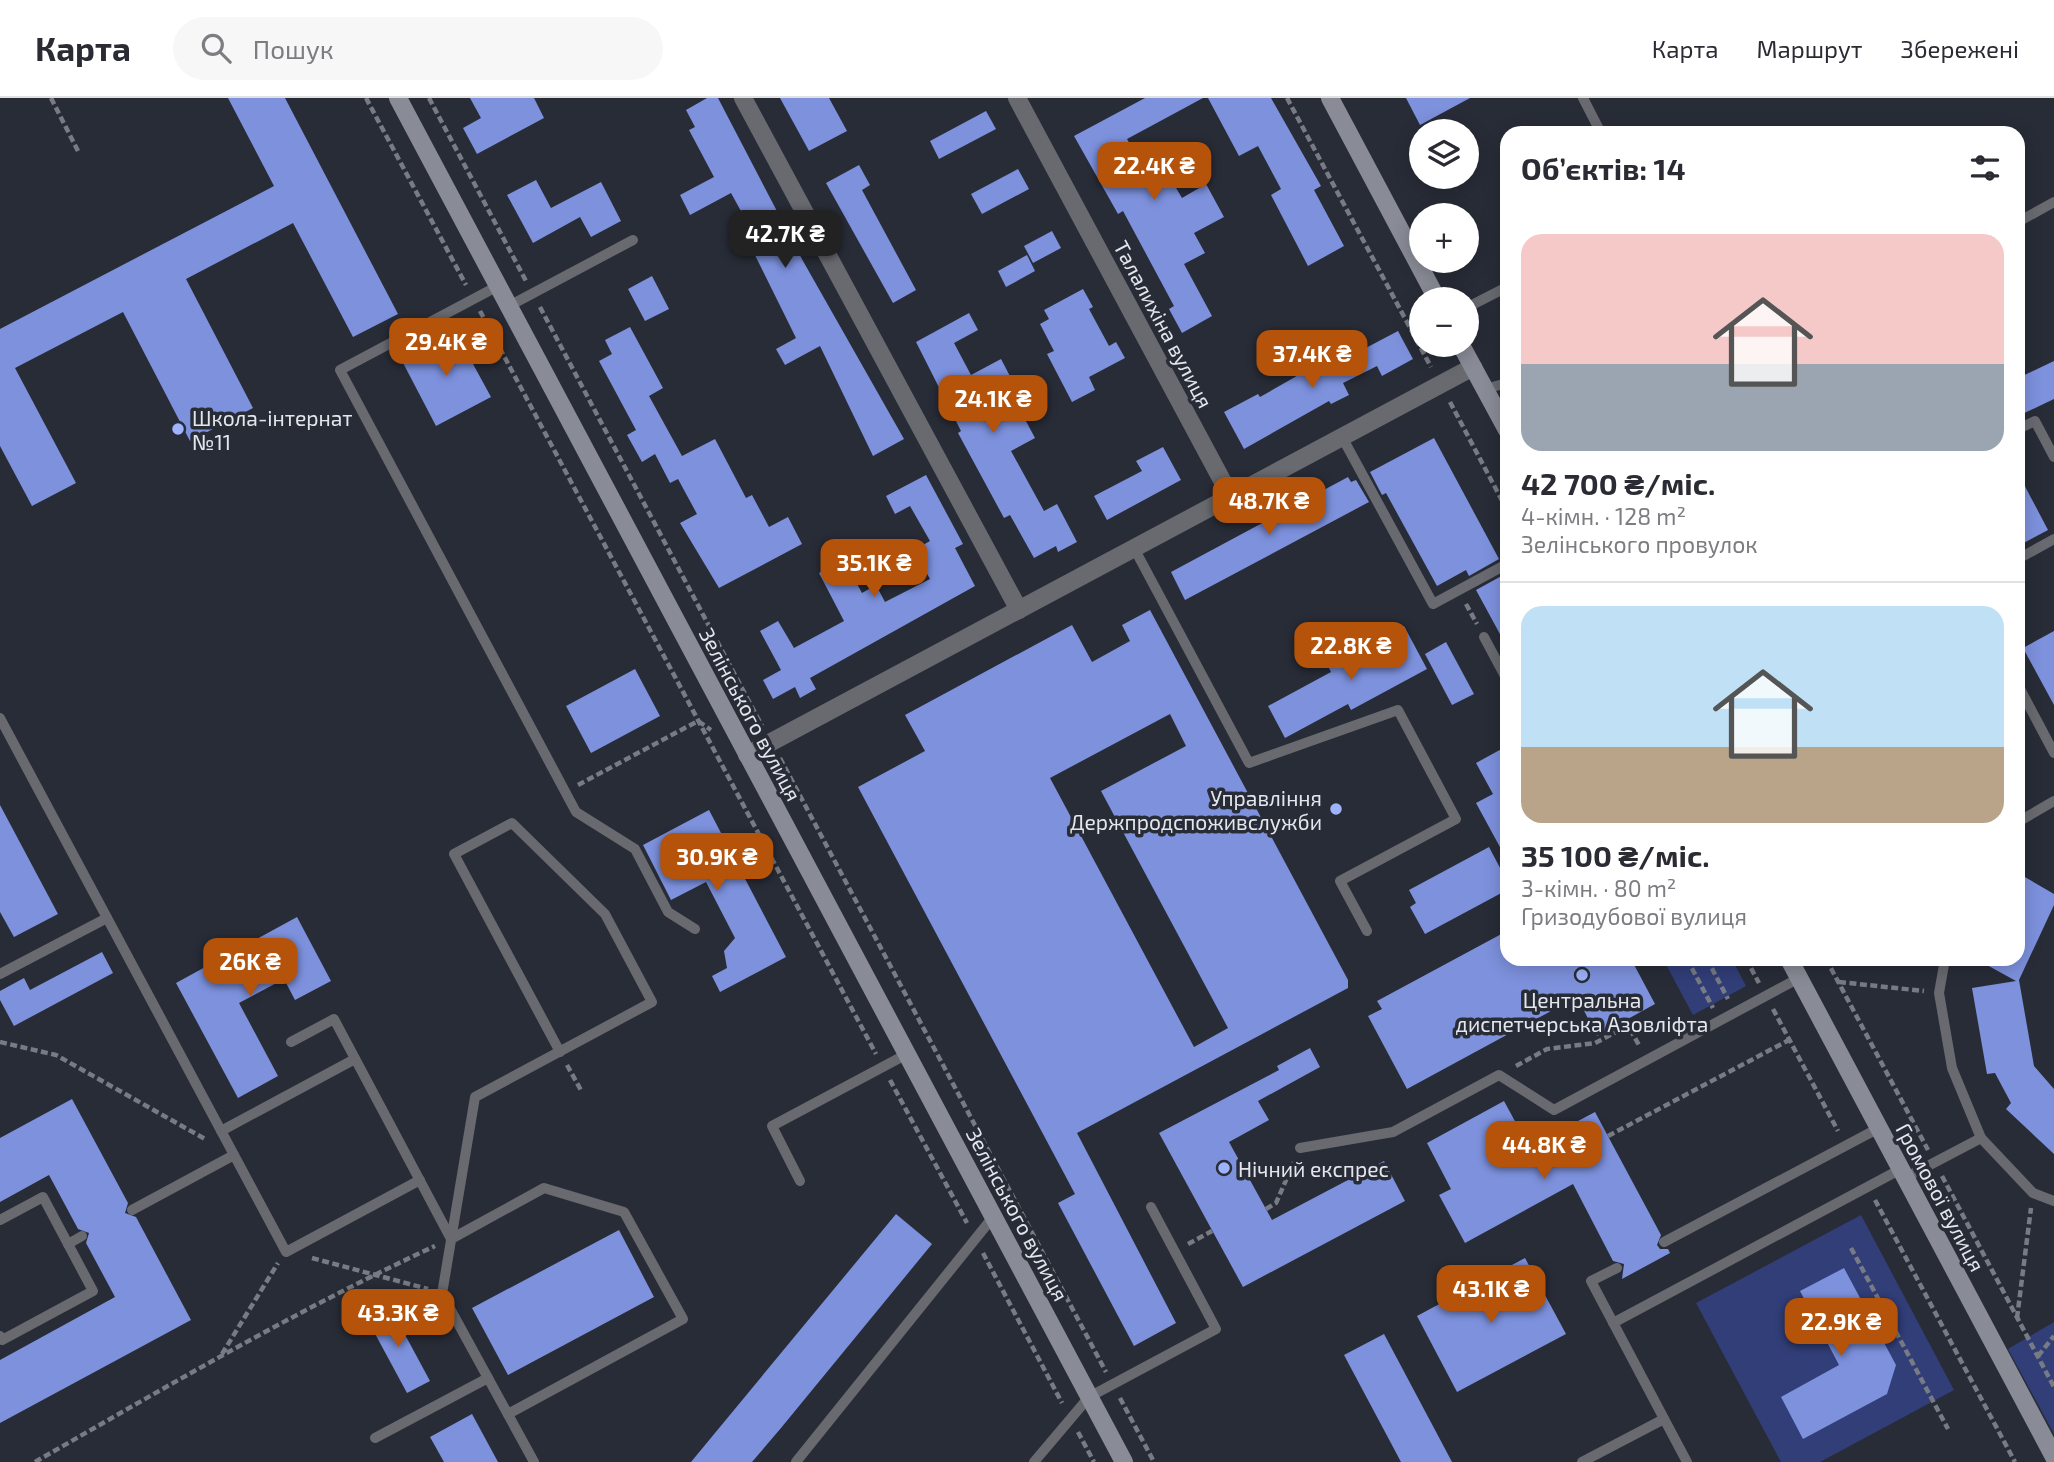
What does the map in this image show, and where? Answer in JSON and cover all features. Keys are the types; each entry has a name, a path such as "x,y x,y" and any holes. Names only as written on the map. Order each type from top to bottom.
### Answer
{"street":[{"name":"Зелінського вулиця","path":"398,98 1124,1462"},
{"path":"743,98 1019,610"},
{"name":"Талалихіна вулиця","path":"1017,98 1231,496"},
{"path":"1330,98 1431,287"},
{"path":"1468,357 1500,417"},
{"path":"747,755 1473,367"},
{"name":"Громової вулиця","path":"1793,966 2054,1457"}],"lane":[{"path":"1583,98 1597,126"},
{"path":"2025,218 2054,202"},
{"path":"509,306 633,240"},
{"path":"498,286 340,370 576,812 635,849 668,912 695,929"},
{"path":"1479,302 1500,291"},
{"path":"1485,389 1500,385"},
{"path":"2025,426 2035,421 2054,457"},
{"path":"1342,437 1433,604 1500,568"},
{"path":"2025,555 2054,540"},
{"path":"1134,548 1249,763 1398,710 1456,819 1340,881 1367,931"},
{"path":"1484,637 1500,667"},
{"path":"2025,698 2054,753"},
{"path":"0,718 286,1252 420,1180"},
{"path":"2025,818 2054,801"},
{"path":"534,1462 442,1294 475,1097 560,1052 652,1002 606,914 512,823 454,854 560,1052"},
{"path":"0,974 107,918"},
{"path":"1944,966 1939,993 1952,1068 1981,1138 2033,1194 2054,1200"},
{"path":"1300,1148 1393,1132 1499,1075 1554,1110 1799,978"},
{"path":"291,1042 334,1019 451,1239"},
{"path":"800,1181 772,1126 907,1054"},
{"path":"221,1131 355,1059"},
{"path":"1664,1242 1879,1128"},
{"path":"1613,1323 1868,1187 1981,1138"},
{"path":"132,1210 233,1155"},
{"path":"451,1239 544,1188 624,1212 683,1319 508,1414"},
{"path":"0,1220 43,1197 93,1291 2,1340 0,1336"},
{"path":"1034,1462 1089,1397 1216,1329 1151,1207"},
{"path":"796,1462 993,1217"},
{"path":"68,1244 82,1236"},
{"path":"1617,1268 1591,1281 1686,1462"},
{"path":"375,1438 488,1378"},
{"path":"1582,1462 1664,1419"}],"path":[{"path":"51,98 79,153"},
{"path":"366,98 1094,1462"},
{"path":"429,98 1154,1462"},
{"path":"1287,98 1500,497"},
{"path":"1459,590 1484,637"},
{"path":"565,792 698,721"},
{"path":"1691,966 1720,1020"},
{"path":"1711,966 1735,1012"},
{"path":"1750,966 1846,1145"},
{"path":"1838,982 1939,993"},
{"path":"1499,1075 1547,1049 1595,1043 1627,1023 1647,1060"},
{"path":"1608,1136 1789,1040"},
{"path":"0,1042 56,1055 233,1155"},
{"path":"570,1070 582,1092"},
{"path":"1266,1209 1276,1203 1300,1148"},
{"path":"1868,1187 2015,1462"},
{"path":"2017,1318 2033,1194"},
{"path":"1175,1251 1212,1231"},
{"path":"35,1462 221,1355 376,1273 451,1239"},
{"path":"1851,1248 1948,1430"},
{"path":"221,1355 286,1252 376,1273 442,1294"},
{"path":"2038,1356 2054,1336"}],"shaded area":[{"path":"1667,966 1736,966 1746,986 1693,1015"},
{"path":"1861,1215 1954,1390 1820,1462 1781,1462 1696,1303"},
{"path":"2054,1322 2054,1434 2008,1349"}],"building":[{"path":"228,98 285,98 398,314 353,337 293,223 186,279 253,408 190,441 123,312 15,368 76,483 32,506 0,446 0,329 274,186"},
{"path":"470,98 534,98 544,118 477,154 463,128 481,118"},
{"path":"707,98 718,98 803,261 904,439 873,456 820,346 785,365 776,349 796,338 746,237 753,233 731,193 690,215 680,195 714,177 689,130 695,127 686,110"},
{"path":"780,98 829,98 847,131 809,151"},
{"path":"1145,98 1203,98 1127,139 1151,185 1169,176 1182,198 1206,184 1224,217 1194,233 1205,253 1184,264 1212,316 1182,333 1169,309 1174,306 1123,211 1118,214 1074,136"},
{"path":"1208,98 1271,98 1321,186 1314,190 1344,246 1308,266 1271,195 1281,189 1258,146 1239,156"},
{"path":"1406,98 1470,98 1431,119 1417,119"},
{"path":"986,111 996,129 939,159 930,141"},
{"path":"859,165 870,185 862,190 916,290 893,303 826,183"},
{"path":"1018,169 1029,189 982,214 971,194"},
{"path":"536,180 551,208 601,182 621,221 591,237 580,217 533,243 507,195"},
{"path":"1052,231 1061,248 1033,263 1024,246"},
{"path":"1027,255 1035,271 1006,287 998,271"},
{"path":"652,276 669,309 645,321 628,289"},
{"path":"1083,289 1093,307 1089,309 1109,346 1116,342 1125,358 1089,377 1095,390 1072,402 1047,354 1054,351 1040,324 1049,319 1044,310"},
{"path":"969,313 978,330 954,343 971,375 1001,359 1012,380 1006,384 1035,438 1011,451 1044,511 1057,504 1077,542 1058,552 1056,546 1034,558 1010,515 1004,518 958,433 961,431 916,342"},
{"path":"630,327 663,388 649,396 682,456 715,439 746,498 752,495 769,527 788,517 802,544 719,588 680,523 697,514 678,479 670,483 655,454 642,462 627,435 636,430 599,361 612,354 605,340"},
{"path":"455,331 491,397 436,426 401,359"},
{"path":"1398,331 1409,352 1409,357 1413,359 1382,376 1377,366 1343,383 1349,395 1331,404 1329,401 1244,449 1224,412 1258,394 1260,397 1339,352 1343,360"},
{"path":"2054,361 2054,399 2025,413 2025,375"},
{"path":"1434,438 1499,559 1469,576 1466,570 1437,586 1386,493 1382,495 1370,472"},
{"path":"1163,447 1181,480 1107,520 1094,496 1142,471 1136,461"},
{"path":"926,475 963,544 955,548 975,586 810,678 816,689 800,698 795,687 773,699 763,680 781,670 760,631 778,621 794,648 844,621 819,573 844,560 862,593 876,585 885,602 930,579 914,550 930,541 910,506 895,514 886,496"},
{"path":"1348,477 1351,482 1356,480 1369,502 1185,600 1171,572"},
{"path":"2025,486 2048,530 2025,542"},
{"path":"1500,577 1500,634 1476,590"},
{"path":"1150,610 1348,980 1348,988 1077,1133 1176,1323 1134,1346 1058,1203 1075,1194 858,787 925,751 905,715 1072,625 1092,662 1130,641 1122,625","holes":["1170,714 1186,746 1101,791 1228,1028 1194,1047 1050,778"]},
{"path":"1404,626 1427,669 1351,710 1348,704 1285,738 1268,706 1331,672 1328,666"},
{"path":"2054,631 2054,705 2025,652 2025,647"},
{"path":"1446,642 1474,694 1452,705 1425,654"},
{"path":"635,669 660,716 591,753 566,706"},
{"path":"1500,750 1500,847 1476,803 1493,794 1476,763"},
{"path":"0,805 58,914 14,937 0,912"},
{"path":"709,810 786,957 720,992 712,976 727,968 724,951 735,938 706,882 671,900 643,845"},
{"path":"1489,847 1500,868 1500,894 1425,934 1410,907 1416,903 1409,890"},
{"path":"2025,877 2054,894 2054,905 2019,980 2034,1066 2054,1089 2054,1154 2006,1109 2011,1103 1995,1073 1987,1074 1972,988 2016,981 1989,966 2025,966"},
{"path":"297,917 331,981 295,1000 284,979 239,1003 278,1076 238,1098 176,983"},
{"path":"1500,935 1500,966 1635,966 1655,1004 1597,1036 1577,997 1407,1089 1368,1016 1382,1009 1377,1001"},
{"path":"102,952 113,973 14,1026 0,1000 0,991 24,978 30,990"},
{"path":"1310,1048 1320,1067 1258,1101 1269,1120 1229,1142 1272,1220 1384,1161 1405,1201 1243,1287 1159,1133 1279,1070 1277,1066"},
{"path":"72,1099 128,1203 125,1213 136,1217 191,1320 0,1423 0,1360 115,1297 86,1243 89,1233 78,1229 49,1175 0,1202 0,1138"},
{"path":"1504,1101 1529,1147 1595,1112 1661,1235 1657,1245 1660,1249 1668,1249 1670,1253 1622,1279 1624,1264 1613,1261 1573,1184 1465,1243 1439,1195 1451,1189 1427,1143"},
{"path":"896,1214 932,1244 781,1428 752,1462 691,1462"},
{"path":"619,1230 654,1297 508,1375 472,1308"},
{"path":"1525,1258 1566,1334 1457,1392 1417,1316"},
{"path":"1844,1268 1896,1365 1887,1394 1803,1439 1781,1397 1839,1365 1800,1291"},
{"path":"389,1305 430,1381 407,1393 366,1317"},
{"path":"1384,1334 1452,1462 1401,1462 1344,1355"},
{"path":"472,1414 498,1462 444,1462 430,1437"}],"place":[{"name":"Школа-інтернат №11","path":"178,429"},
{"name":"Управління Держпродспоживслужби","path":"1336,809"},
{"name":"Центральна диспетчерська Азовліфта","path":"1582,975"},
{"name":"Нічний експрес","path":"1224,1168"}]}
